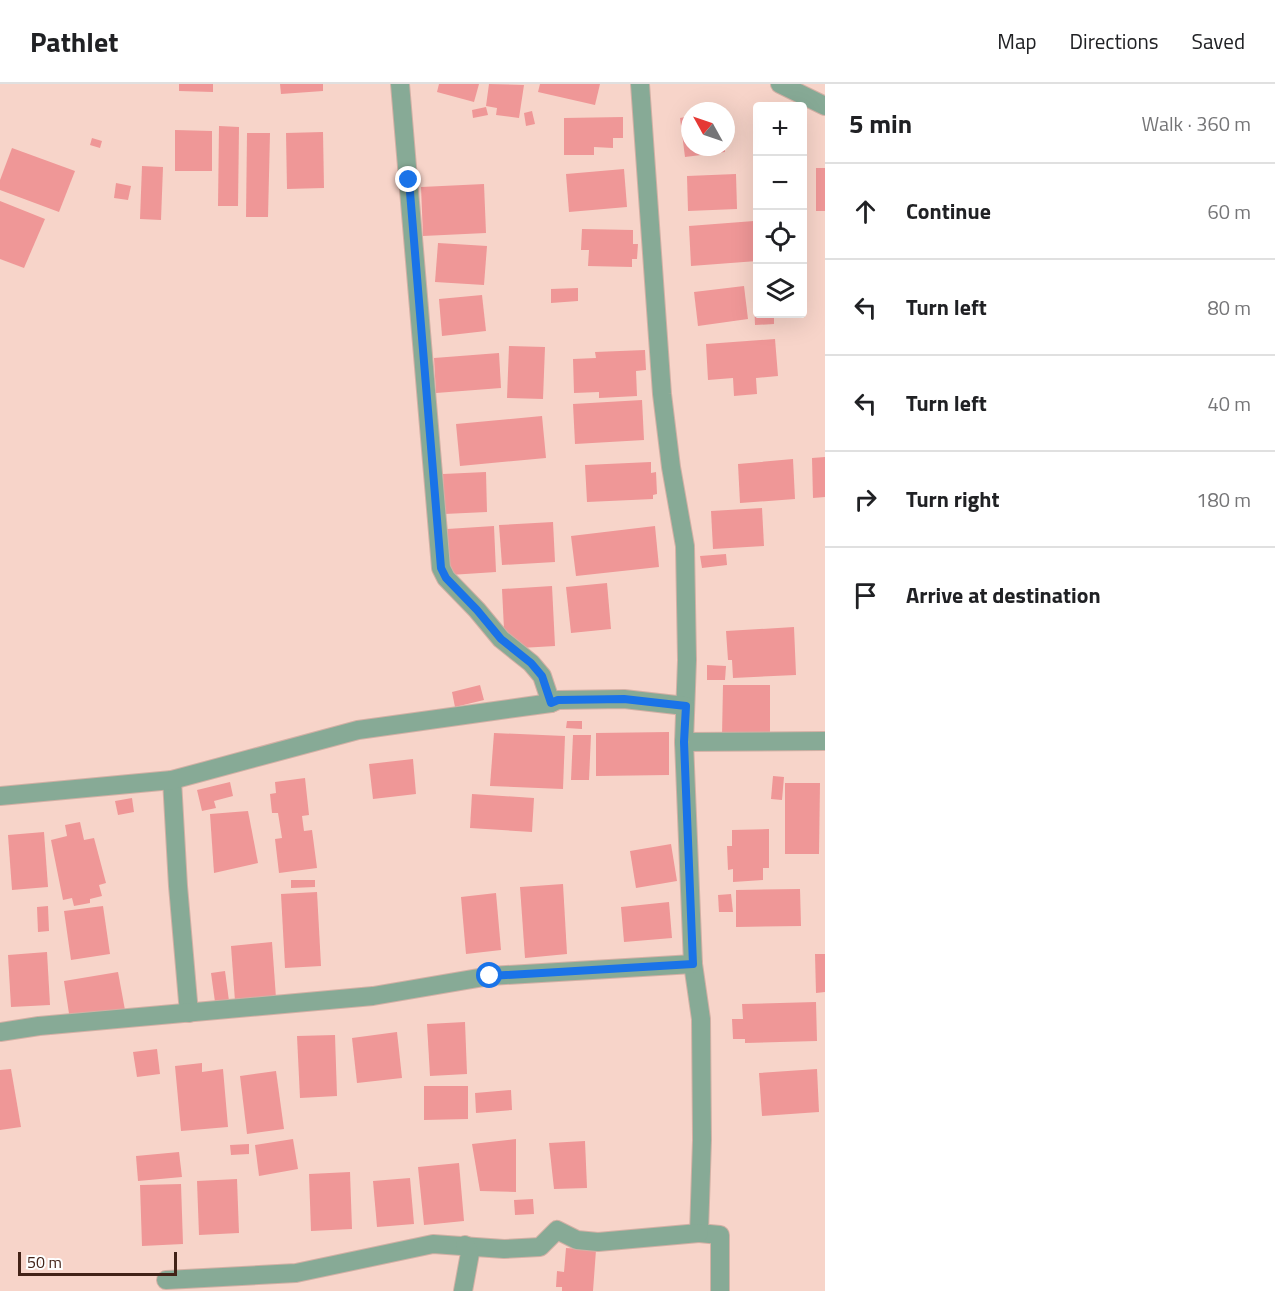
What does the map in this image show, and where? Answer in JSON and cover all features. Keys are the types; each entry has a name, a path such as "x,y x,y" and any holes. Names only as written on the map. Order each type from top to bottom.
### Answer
{"street":[{"path":"400,84 441,568 446,578 501,639 531,663 542,676 551,703"},
{"path":"639,84 662,394 671,467 686,546 684,742 693,964 701,1019 702,1140 699,1233"},
{"path":"780,84 825,106"},
{"path":"0,796 172,780 358,730 551,703 558,700 624,699 686,706"},
{"path":"684,742 825,741"},
{"path":"172,780 189,1013"},
{"path":"0,1032 39,1026 373,996 490,976 693,964"},
{"path":"166,1280 296,1273 433,1244 504,1249 540,1247 557,1230 577,1240 598,1242 699,1233 720,1235 720,1291"},
{"path":"463,1291 470,1253 465,1245"}],"building":[{"path":"179,84 213,84 213,92 179,91"},
{"path":"280,84 323,84 323,91 281,94"},
{"path":"439,84 479,84 474,102 437,92"},
{"path":"489,84 524,85 519,118 496,115 497,108 486,106"},
{"path":"540,84 600,84 595,105 538,92"},
{"path":"486,107 488,115 473,118 472,110"},
{"path":"532,111 535,124 526,126 524,113"},
{"path":"623,117 623,138 613,138 613,148 594,147 594,155 564,155 564,118"},
{"path":"219,126 239,127 238,206 218,206"},
{"path":"175,130 212,131 212,171 175,171"},
{"path":"323,132 324,188 287,189 286,133"},
{"path":"247,133 270,133 268,217 246,217"},
{"path":"92,138 102,141 100,148 90,145"},
{"path":"12,148 75,171 59,212 0,190 0,180"},
{"path":"142,166 163,167 161,220 140,219"},
{"path":"816,168 825,168 825,211 816,211"},
{"path":"624,169 627,207 569,212 566,174"},
{"path":"736,174 737,209 688,211 687,176"},
{"path":"116,183 131,186 128,200 114,198"},
{"path":"484,184 486,233 423,236 421,187"},
{"path":"0,201 45,219 24,268 0,259"},
{"path":"753,221 753,261 691,266 689,226"},
{"path":"582,229 633,230 633,244 638,244 637,259 632,259 632,267 588,266 589,250 581,250"},
{"path":"438,243 487,246 484,285 435,282"},
{"path":"744,286 748,319 698,326 694,292"},
{"path":"578,288 578,301 551,303 551,289"},
{"path":"482,295 486,331 442,336 439,299"},
{"path":"755,318 774,318 774,324 755,325"},
{"path":"775,339 778,376 756,378 757,394 734,396 733,378 708,380 706,344"},
{"path":"509,346 545,347 543,399 507,398"},
{"path":"645,350 646,370 636,371 637,396 599,398 599,392 574,393 573,359 596,358 595,352"},
{"path":"499,353 501,388 436,393 434,358"},
{"path":"642,400 644,440 575,444 573,404"},
{"path":"542,416 546,458 460,466 456,424"},
{"path":"825,457 825,497 813,498 812,458"},
{"path":"793,459 795,499 740,503 738,464"},
{"path":"651,462 651,473 656,472 657,494 653,495 653,499 587,502 585,465"},
{"path":"486,472 487,512 444,514 443,474"},
{"path":"762,508 764,546 713,549 711,511"},
{"path":"553,522 555,562 502,565 499,525"},
{"path":"494,526 496,572 450,575 447,529"},
{"path":"655,526 659,567 576,576 571,536"},
{"path":"726,554 727,565 702,568 700,556"},
{"path":"607,583 611,629 571,633 566,587"},
{"path":"552,586 555,646 505,649 502,589"},
{"path":"794,627 796,675 733,678 732,660 728,660 726,631"},
{"path":"707,665 726,666 725,680 707,680"},
{"path":"480,685 484,700 455,707 452,692"},
{"path":"723,685 770,685 770,736 722,736"},
{"path":"567,721 582,721 582,729 566,728"},
{"path":"669,732 669,775 596,776 596,733"},
{"path":"494,733 565,736 563,789 490,786"},
{"path":"573,735 591,735 589,780 571,780"},
{"path":"413,759 416,794 373,799 369,764"},
{"path":"773,776 784,777 782,800 771,799"},
{"path":"305,778 309,815 302,816 304,831 312,830 317,868 279,873 275,839 282,838 278,813 272,813 270,794 276,793 275,782"},
{"path":"230,782 233,796 214,801 216,808 202,811 197,790"},
{"path":"785,783 820,783 819,854 785,854"},
{"path":"472,794 534,798 532,832 470,828"},
{"path":"132,798 134,812 118,815 115,801"},
{"path":"248,811 258,863 214,873 210,814"},
{"path":"80,822 84,840 94,838 106,883 99,885 102,896 90,899 90,903 74,906 72,898 63,900 51,840 67,836 65,825"},
{"path":"769,829 769,868 763,868 763,880 733,882 733,869 728,870 727,846 732,846 732,830"},
{"path":"44,832 48,887 12,890 8,835"},
{"path":"671,844 677,881 636,888 630,851"},
{"path":"291,880 315,880 315,887 291,888"},
{"path":"563,884 567,954 525,958 520,887"},
{"path":"800,889 801,926 736,927 736,890"},
{"path":"317,892 321,966 285,968 281,894"},
{"path":"496,893 501,950 466,954 461,897"},
{"path":"731,894 733,912 719,912 718,895"},
{"path":"669,902 672,938 624,942 621,907"},
{"path":"48,906 49,931 38,932 37,907"},
{"path":"103,906 110,954 71,960 64,911"},
{"path":"272,942 276,998 235,1001 231,946"},
{"path":"47,952 50,1005 11,1007 8,955"},
{"path":"815,954 825,954 825,992 816,993"},
{"path":"225,971 229,1001 215,1002 211,973"},
{"path":"118,972 125,1010 70,1020 64,981"},
{"path":"816,1002 817,1041 745,1043 745,1039 733,1039 732,1019 743,1019 742,1004"},
{"path":"465,1022 467,1074 430,1076 427,1024"},
{"path":"397,1032 402,1078 357,1083 352,1038"},
{"path":"335,1035 337,1096 300,1098 297,1036"},
{"path":"157,1049 160,1074 137,1077 133,1052"},
{"path":"202,1063 202,1072 223,1069 228,1127 181,1131 175,1066"},
{"path":"11,1069 21,1127 0,1130 0,1070"},
{"path":"817,1069 819,1112 762,1116 759,1073"},
{"path":"276,1071 284,1129 247,1134 240,1076"},
{"path":"424,1086 468,1086 468,1119 424,1120"},
{"path":"511,1090 512,1110 476,1113 475,1093"},
{"path":"293,1139 298,1169 259,1176 255,1145"},
{"path":"516,1139 516,1192 480,1191 472,1144"},
{"path":"585,1141 587,1188 554,1189 549,1143"},
{"path":"249,1144 249,1154 231,1155 230,1145"},
{"path":"179,1152 182,1177 138,1181 136,1156"},
{"path":"459,1163 464,1221 424,1225 418,1167"},
{"path":"350,1172 352,1229 311,1231 309,1174"},
{"path":"410,1178 414,1224 377,1227 373,1181"},
{"path":"237,1179 239,1233 199,1235 197,1181"},
{"path":"181,1184 183,1244 142,1246 140,1185"},
{"path":"533,1199 534,1214 515,1215 514,1200"},
{"path":"566,1248 596,1250 593,1291 562,1291 562,1287 556,1287 557,1271 564,1272"}],"route":[{"path":"409,180 441,568 446,578 501,639 531,663 542,676 551,703 558,700 624,699 686,706 684,742 693,964 490,976"}]}
